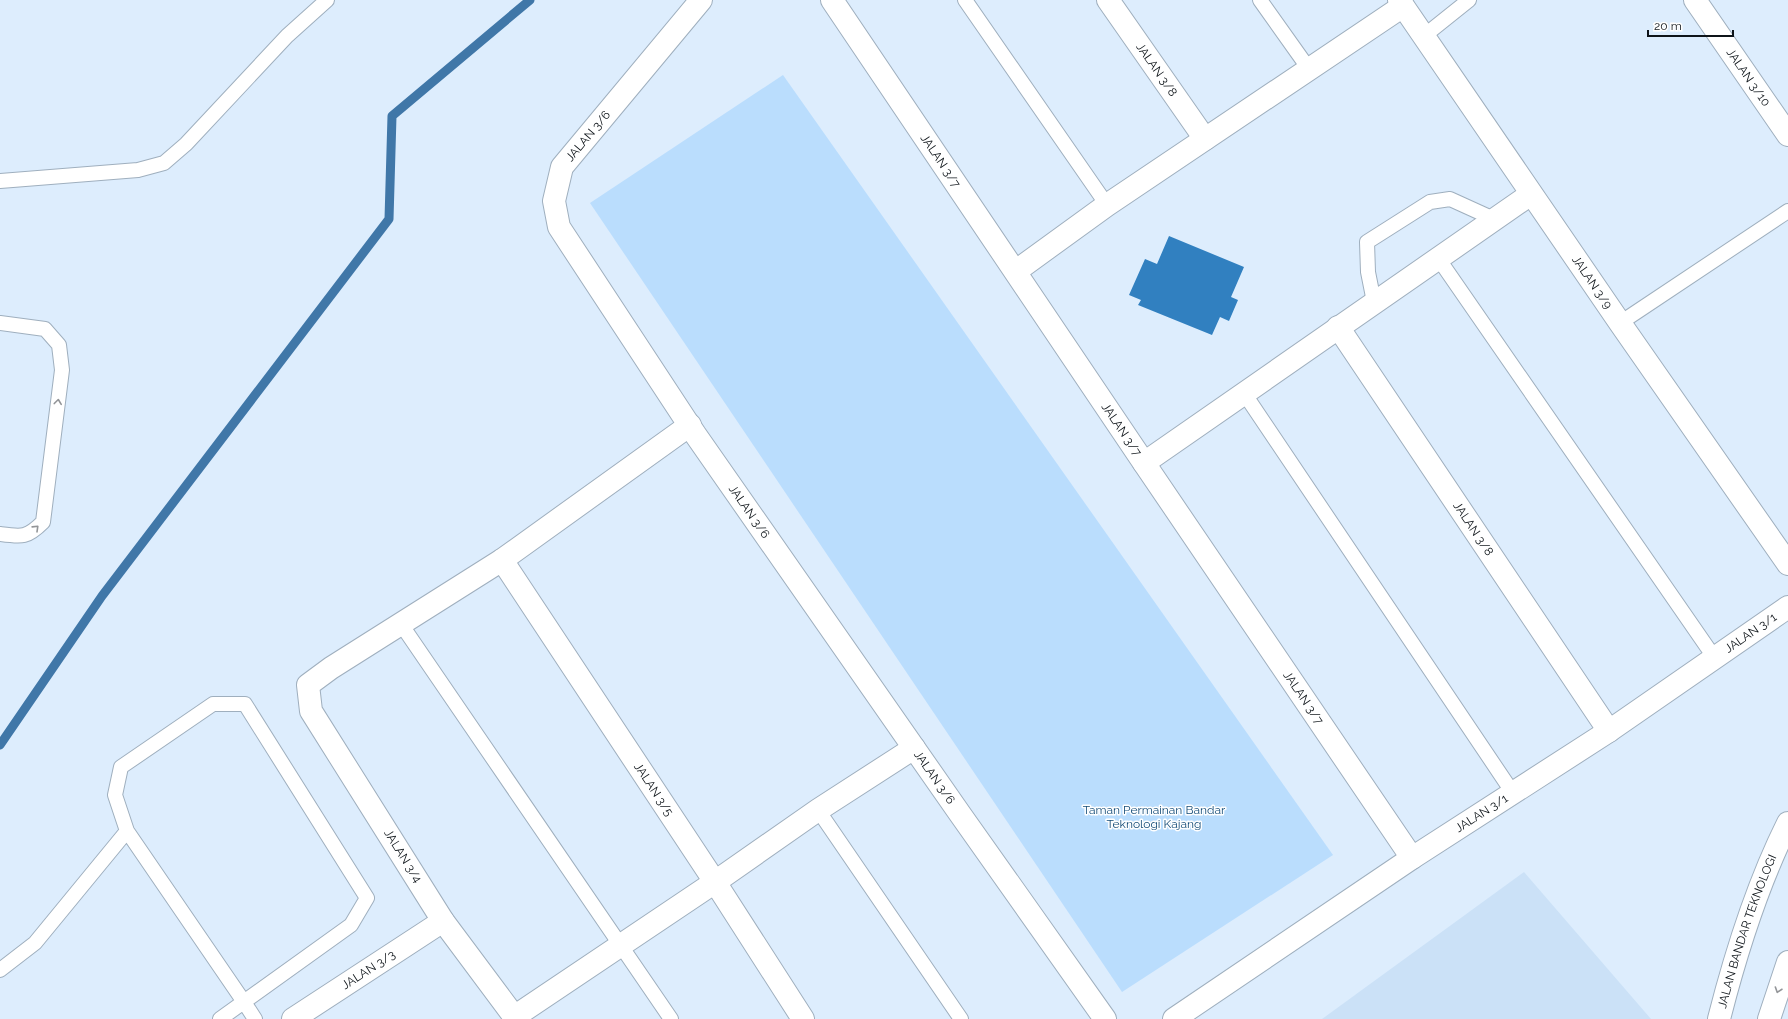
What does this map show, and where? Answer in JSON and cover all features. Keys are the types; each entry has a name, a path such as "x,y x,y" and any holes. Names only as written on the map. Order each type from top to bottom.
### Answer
{"street":[{"name":"JALAN 3/6","path":"701,0 562,167 554,201 560,227 690,426 1105,1019"},
{"name":"JALAN 3/7","path":"832,0 1412,858"},
{"name":"JALAN 3/8","path":"1108,0 1205,139"},
{"name":"JALAN 3/10","path":"1695,0 1788,135"},
{"path":"1016,271 1107,205 1309,69 1401,3"},
{"name":"JALAN 3/9","path":"1401,3 1531,194 1788,564"},
{"path":"1144,463 1531,194"},
{"name":"JALAN 3/8","path":"1338,327 1609,731"},
{"path":"401,624 502,560 690,426"},
{"name":"JALAN 3/5","path":"502,560 716,882 803,1019"},
{"name":"JALAN 3/1","path":"1174,1019 1412,858 1609,731 1788,607"},
{"name":"JALAN 3/4","path":"401,624 331,668 308,685 311,711 443,921 514,1018"},
{"path":"514,1018 620,945 716,882 818,810 914,748"},
{"name":"JALAN BANDAR TEKNOLOGI","path":"1719,1019 1732,970 1764,877 1772,855 1788,823"},
{"name":"JALAN 3/3","path":"293,1019 443,921"},
{"path":"1769,1019 1788,962"}],"lane":[{"path":"0,181 138,170 164,163 186,144 287,36 327,0"},
{"path":"965,0 1107,205"},
{"path":"1260,0 1309,69"},
{"path":"1424,36 1469,0"},
{"path":"1374,302 1368,272 1367,242 1430,202 1450,199 1494,219"},
{"path":"1620,323 1788,211"},
{"path":"1438,258 1714,657"},
{"path":"0,323 45,329 59,345 62,370 43,522 32,532 19,536 0,534"},
{"path":"1244,393 1513,793"},
{"path":"401,624 671,1019"},
{"path":"220,1019 244,1002 351,925 366,898 245,704 213,704 121,767 115,795 127,831 244,1002 255,1019"},
{"path":"818,810 960,1019"},
{"path":"0,970 35,943 127,831"}],"shaded area":[{"path":"1524,872 1651,1019 1322,1019"}],"green space":[{"name":"Taman Permainan Bandar Teknologi Kajang","path":"783,75 1333,855 1122,992 590,203"}],"building":[{"path":"1169,236 1244,267 1231,297 1238,300 1229,321 1220,317 1212,335 1138,305 1141,300 1129,295 1145,259 1157,264"}],"waterway":[{"path":"0,745 102,596 389,219 392,116 530,0"}]}
